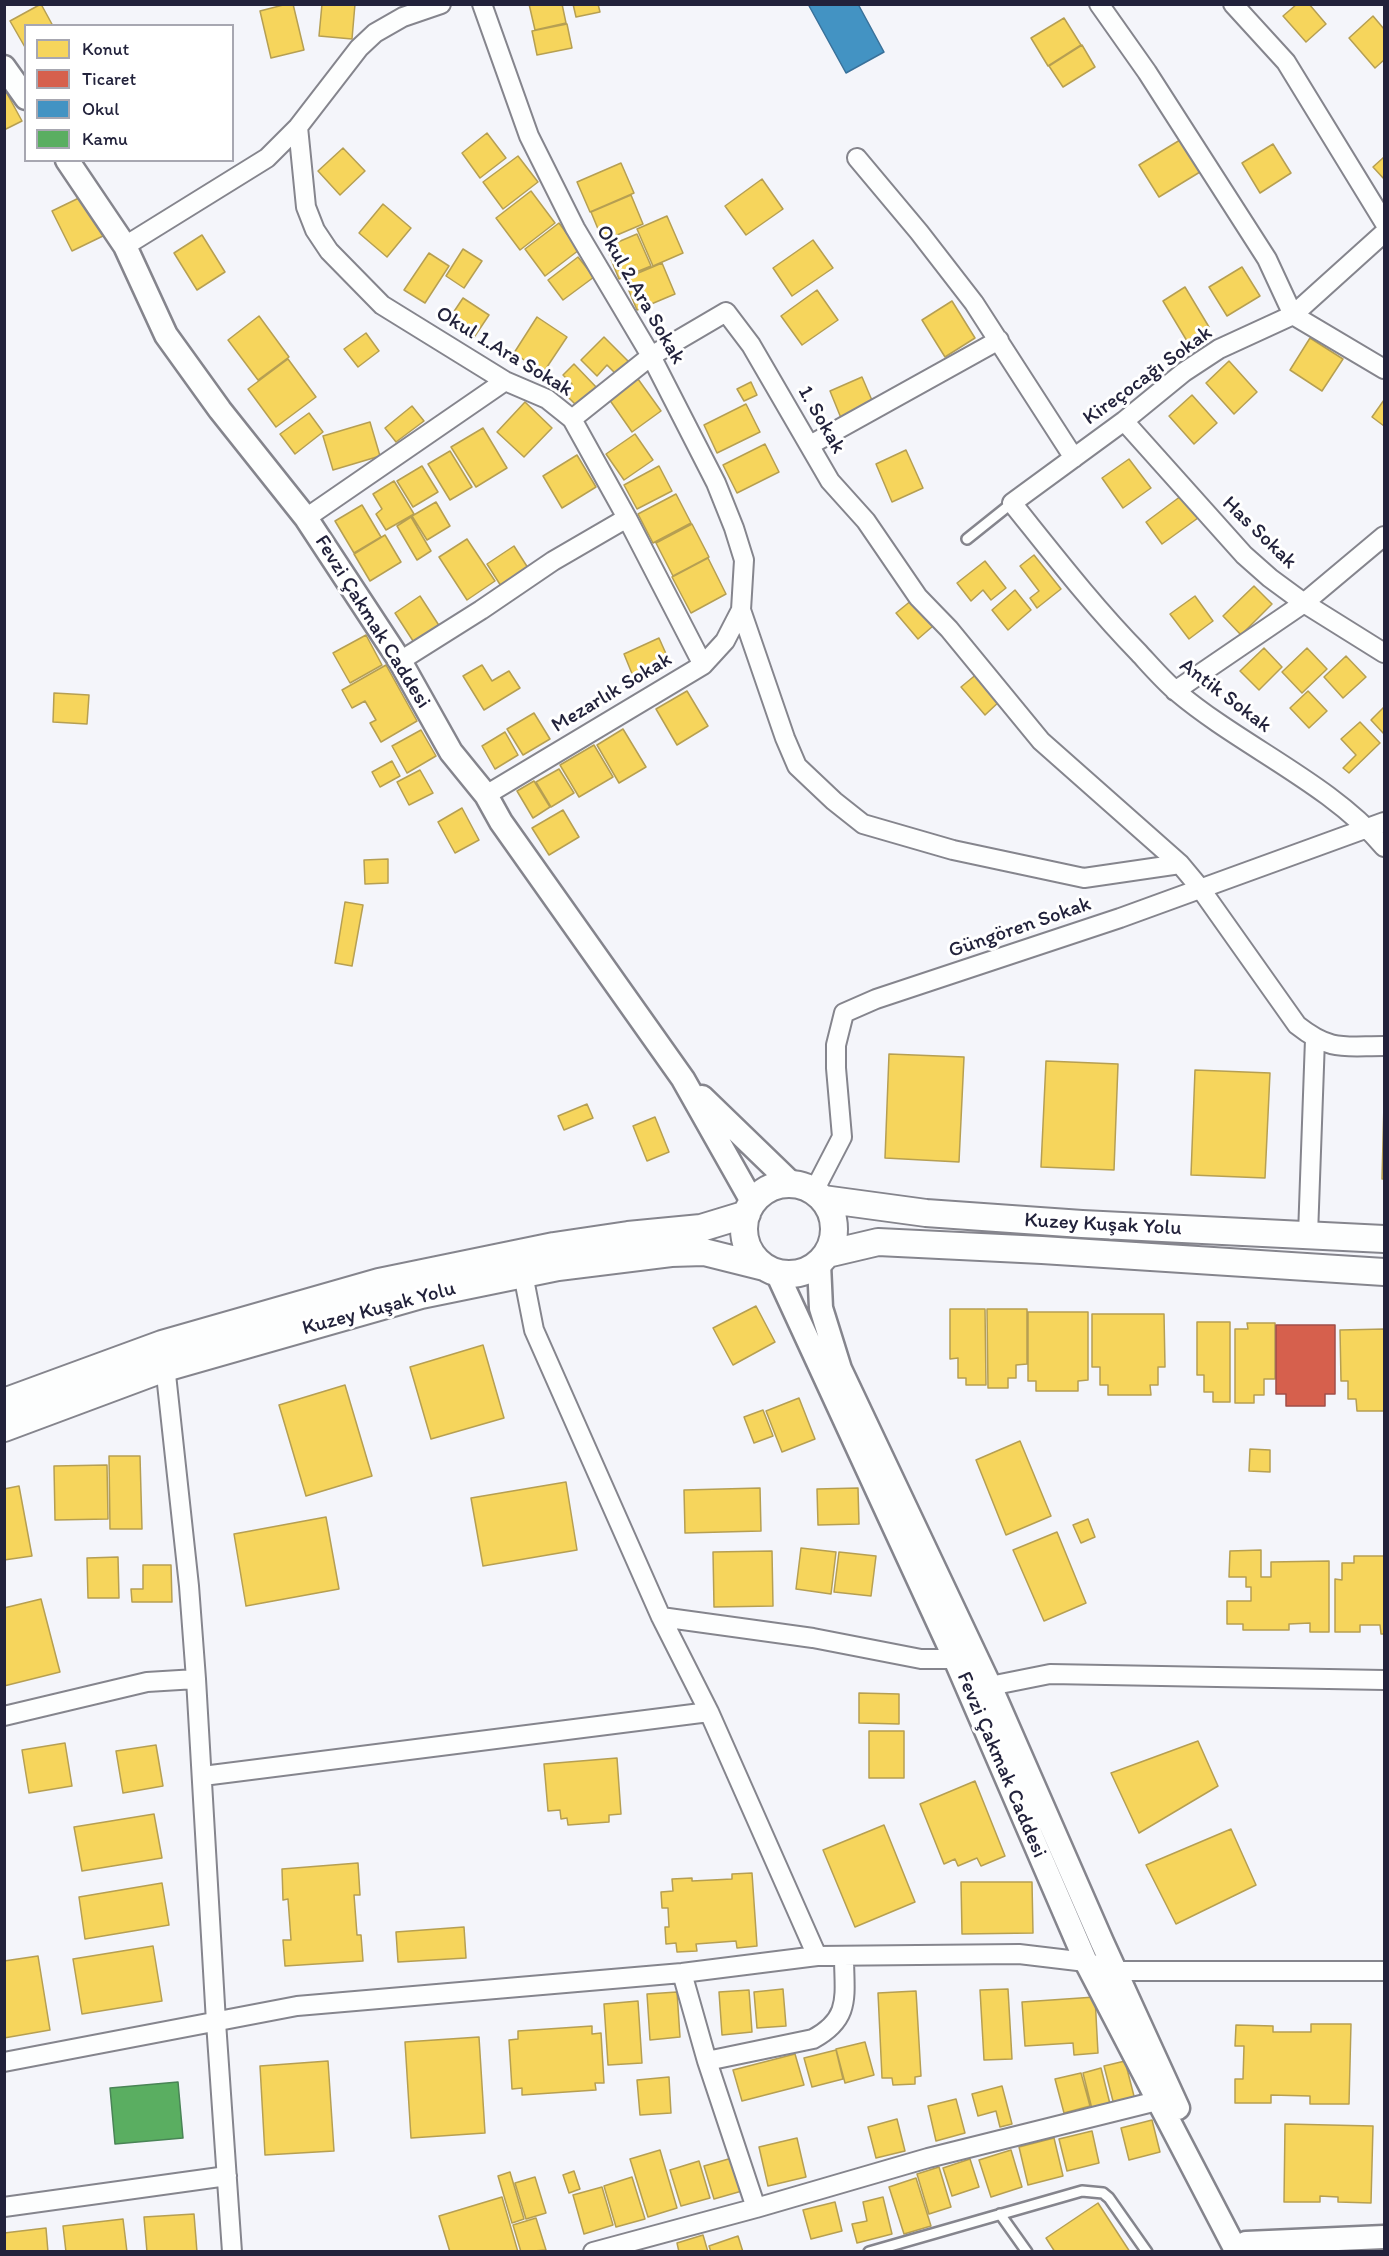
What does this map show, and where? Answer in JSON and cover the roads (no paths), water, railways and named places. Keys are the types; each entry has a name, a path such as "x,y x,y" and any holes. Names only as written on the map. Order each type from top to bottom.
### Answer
{"main road":[{"path":"770,1188 810,1191 833,1216 834,1236 823,1259 806,1271 791,1275 770,1270 754,1257 747,1244 744,1229 750,1209 770,1188"},
{"name":"Kuzey Kuşak Yolu","path":"810,1191 938,1214 1082,1224 1384,1239"},
{"name":"Kuzey Kuşak Yolu","path":"4,1428 164,1356 379,1282 554,1246 628,1235 701,1228 750,1209"},
{"name":"Kuzey Kuşak Yolu","path":"823,1259 878,1242 1384,1272"},
{"name":"Kuzey Kuşak Yolu","path":"4,1402 164,1356 421,1295 558,1266 704,1252 770,1270"}],"street":[{"path":"125,246 267,158 298,127 359,48 375,33 403,18 441,4"},
{"name":"Okul 2.Ara Sokak","path":"482,4 529,136 575,228 651,356 716,483 744,560 741,610"},
{"path":"1100,4 1147,72 1267,259 1293,315 1384,369"},
{"path":"1233,4 1286,62 1384,222"},
{"path":"4,67 24,95"},
{"name":"Okul 1.Ara Sokak","path":"298,127 306,207 315,230 329,251 382,305 505,381 547,399 572,419 627,518 703,665"},
{"path":"857,158 953,275 999,340 1074,458"},
{"name":"Fevzi Çakmak Caddesi","path":"69,162 125,246 166,335 220,411 306,518 400,661 451,752 486,795 501,822 684,1079"},
{"name":"Kireçocağı Sokak","path":"1012,503 1124,421 1184,372 1219,349 1293,315 1384,233"},
{"name":"1. Sokak","path":"651,356 726,312 751,345 830,481 883,545 918,597 949,628 1041,741 1180,864 1200,888 1297,1025 1315,1039"},
{"path":"810,445 999,340"},
{"path":"572,419 651,356"},
{"path":"306,518 505,381"},
{"name":"Has Sokak","path":"1124,421 1244,555 1304,603 1384,653"},
{"name":"Antik Sokak","path":"1012,503 1094,604 1176,691 1233,734 1376,825 1384,847"},
{"path":"400,661 481,610 552,561 627,518"},
{"path":"1176,691 1304,603 1384,536"},
{"path":"741,610 785,738 797,766 834,801 863,824 954,850 1084,878 1180,864"},
{"name":"Mezarlık Sokak","path":"486,795 703,665 725,641 741,610"},
{"name":"Güngören Sokak","path":"810,1191 842,1137 836,1045 844,1013 876,999 1008,957 1376,825"},
{"path":"1308,1235 1315,1039 1332,1046 1384,1046"},
{"path":"684,1079 810,1191"},
{"path":"684,1079 750,1209"},
{"path":"593,2252 928,2158 1166,2099 1116,1971 990,1686 840,1369 821,1308 823,1259"},
{"name":"Fevzi Çakmak Caddesi","path":"770,1270 955,1659 1086,1962 1166,2099 1244,2249"},
{"path":"523,1274 534,1330 661,1617 709,1712 817,1956"},
{"path":"164,1356 189,1586 232,2252"},
{"path":"661,1617 813,1638 921,1659 955,1659"},
{"path":"990,1686 1050,1674 1384,1680"},
{"path":"4,1716 147,1682 196,1679"},
{"path":"203,1776 709,1712"},
{"path":"4,2062 297,2006 682,1973 817,1956 1019,1954 1086,1962 1116,1971 1384,1971"},
{"path":"707,2061 813,2038 826,2032 839,2020 844,2002 844,1956"},
{"path":"682,1973 707,2061 756,2208"},
{"path":"4,2207 227,2176"},
{"path":"1244,2249 1384,2237"}],"lane":[{"name":"Kireçocağı Sokak","path":"967,539 1012,503"},
{"path":"869,2252 1082,2191 1103,2193 1109,2198 1147,2252"},
{"path":"1000,2214 1027,2252"}]}
